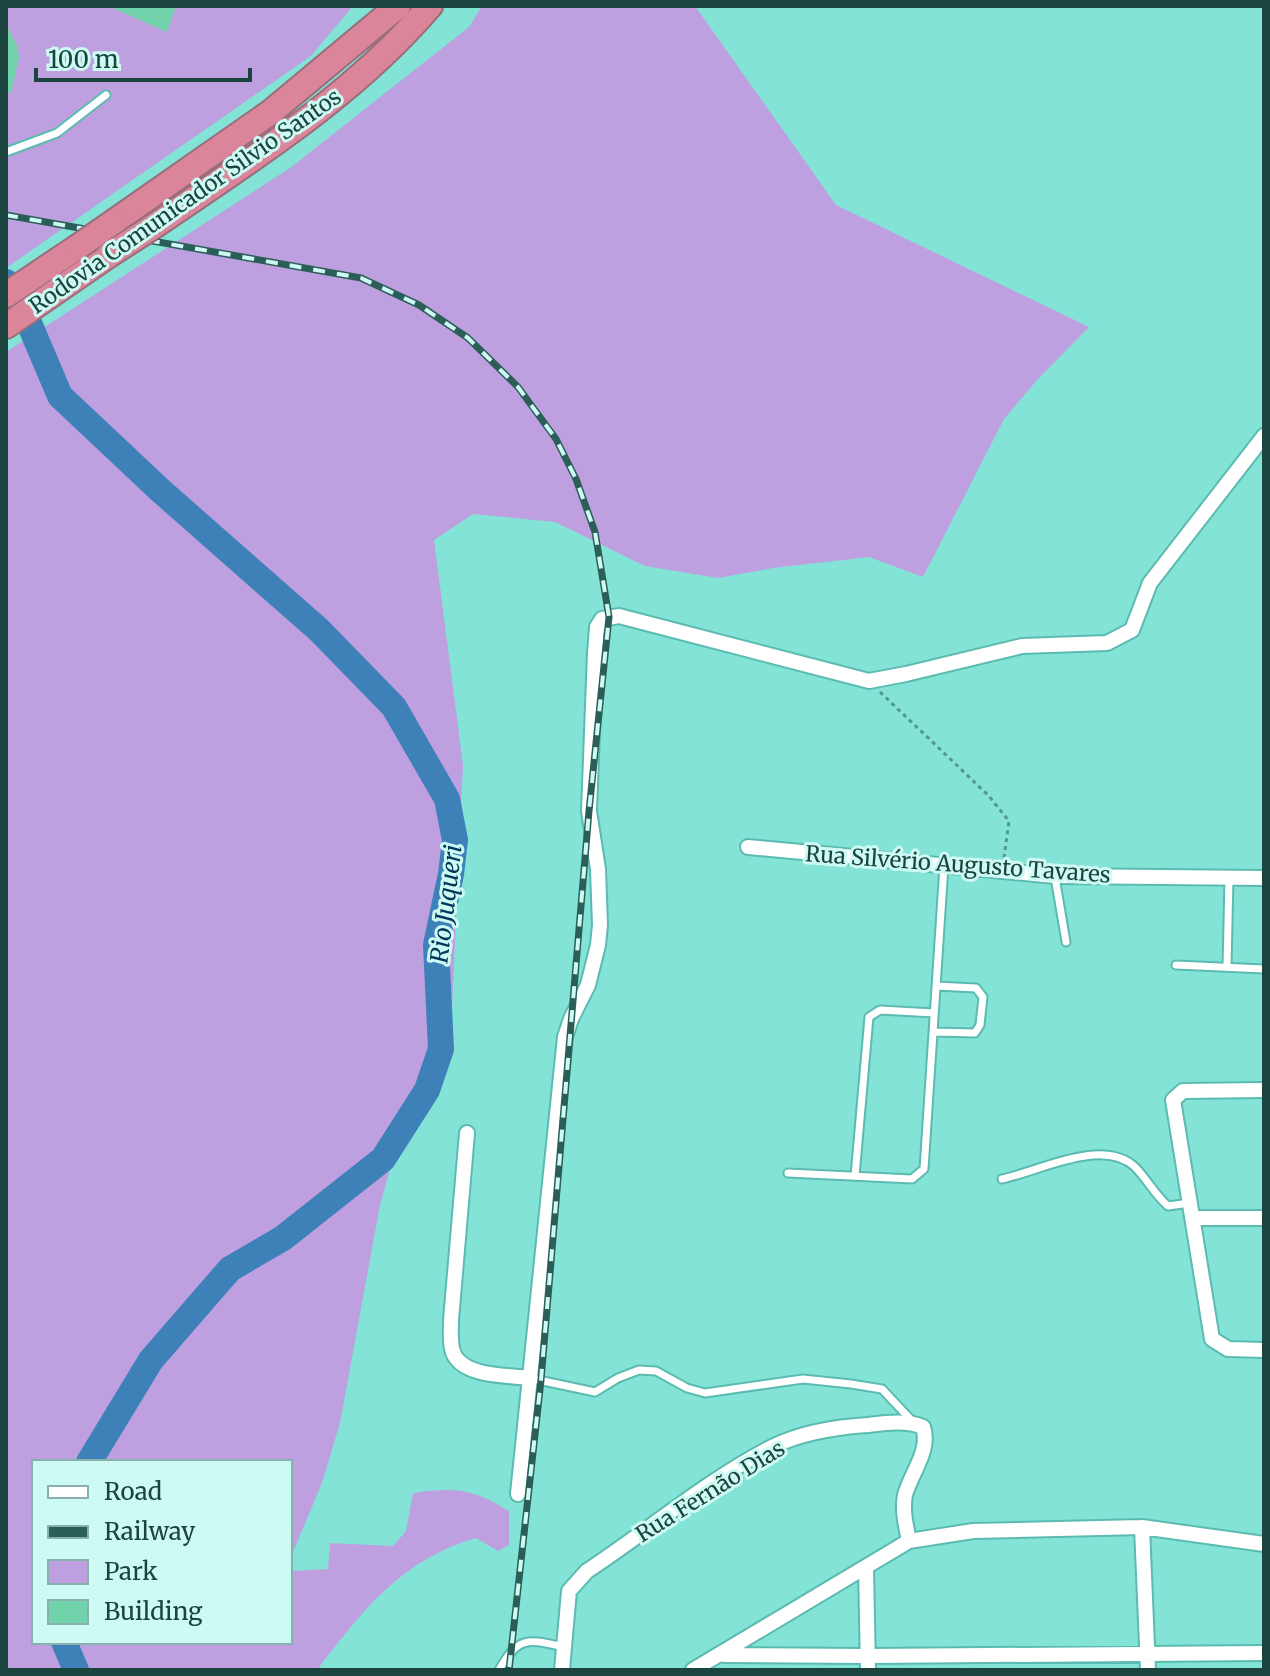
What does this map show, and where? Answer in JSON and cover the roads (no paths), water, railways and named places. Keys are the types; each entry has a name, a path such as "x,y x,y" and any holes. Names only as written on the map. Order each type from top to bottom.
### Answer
{"highway":[{"name":"Rodovia Comunicador Silvio Santos","path":"6,295 271,112 398,6"},
{"name":"Rodovia Comunicador Silvio Santos","path":"6,326 283,138 346,88 411,28 430,6"}],"street":[{"path":"518,1494 565,1037 588,985 598,945 598,869 589,811 597,627 602,619 619,616 869,681 1022,646 1107,643 1132,630 1150,583 1264,436"},
{"name":"Rua Silvério Augusto Tavares","path":"748,847 1055,876 1264,878"},
{"path":"1264,1090 1183,1091 1173,1100 1212,1339 1228,1349 1264,1350"},
{"path":"467,1133 451,1320 455,1357 469,1369 529,1378"},
{"path":"1193,1210 1264,1218"},
{"path":"909,1541 905,1498 925,1442 923,1427 915,1423"},
{"name":"Rua Fernão Dias","path":"563,1647 569,1591 587,1571 726,1475 774,1446 810,1434 845,1427 915,1423"},
{"path":"1142,1527 1148,1670"},
{"path":"693,1670 909,1541 973,1531 1142,1527 1264,1544"},
{"path":"866,1568 868,1663"},
{"path":"562,1670 563,1647"},
{"path":"721,1655 868,1663 1148,1653 1264,1653"}],"lane":[{"path":"6,152 57,133 106,95"},
{"path":"788,1173 912,1179 924,1169 944,866"},
{"path":"1055,876 1066,942"},
{"path":"1227,967 1229,878"},
{"path":"1176,965 1264,969"},
{"path":"933,1032 975,1033 980,1025 983,997 976,988 936,986"},
{"path":"855,1176 869,1017 880,1010 934,1013"},
{"path":"1002,1179 1099,1154 1116,1156 1135,1167 1168,1206 1193,1210"},
{"path":"529,1378 595,1392 639,1370 656,1371 687,1388 705,1393 803,1379 851,1384 882,1389 915,1423"},
{"path":"499,1670 511,1648 525,1642 541,1641 563,1647"}],"waterway":[{"name":"Rio Juqueri","path":"6,282 21,304 60,396 161,491 319,630 394,707 447,799 455,840 436,945 441,1049 427,1090 383,1159 283,1238 230,1269 151,1360 90,1460"},
{"name":"Rio Juqueri","path":"65,1644 76,1670"}],"railway":[{"path":"6,215 361,278 419,305 468,338 518,387 556,439 576,479 595,532 609,617 589,811 541,1380 509,1670"}]}
